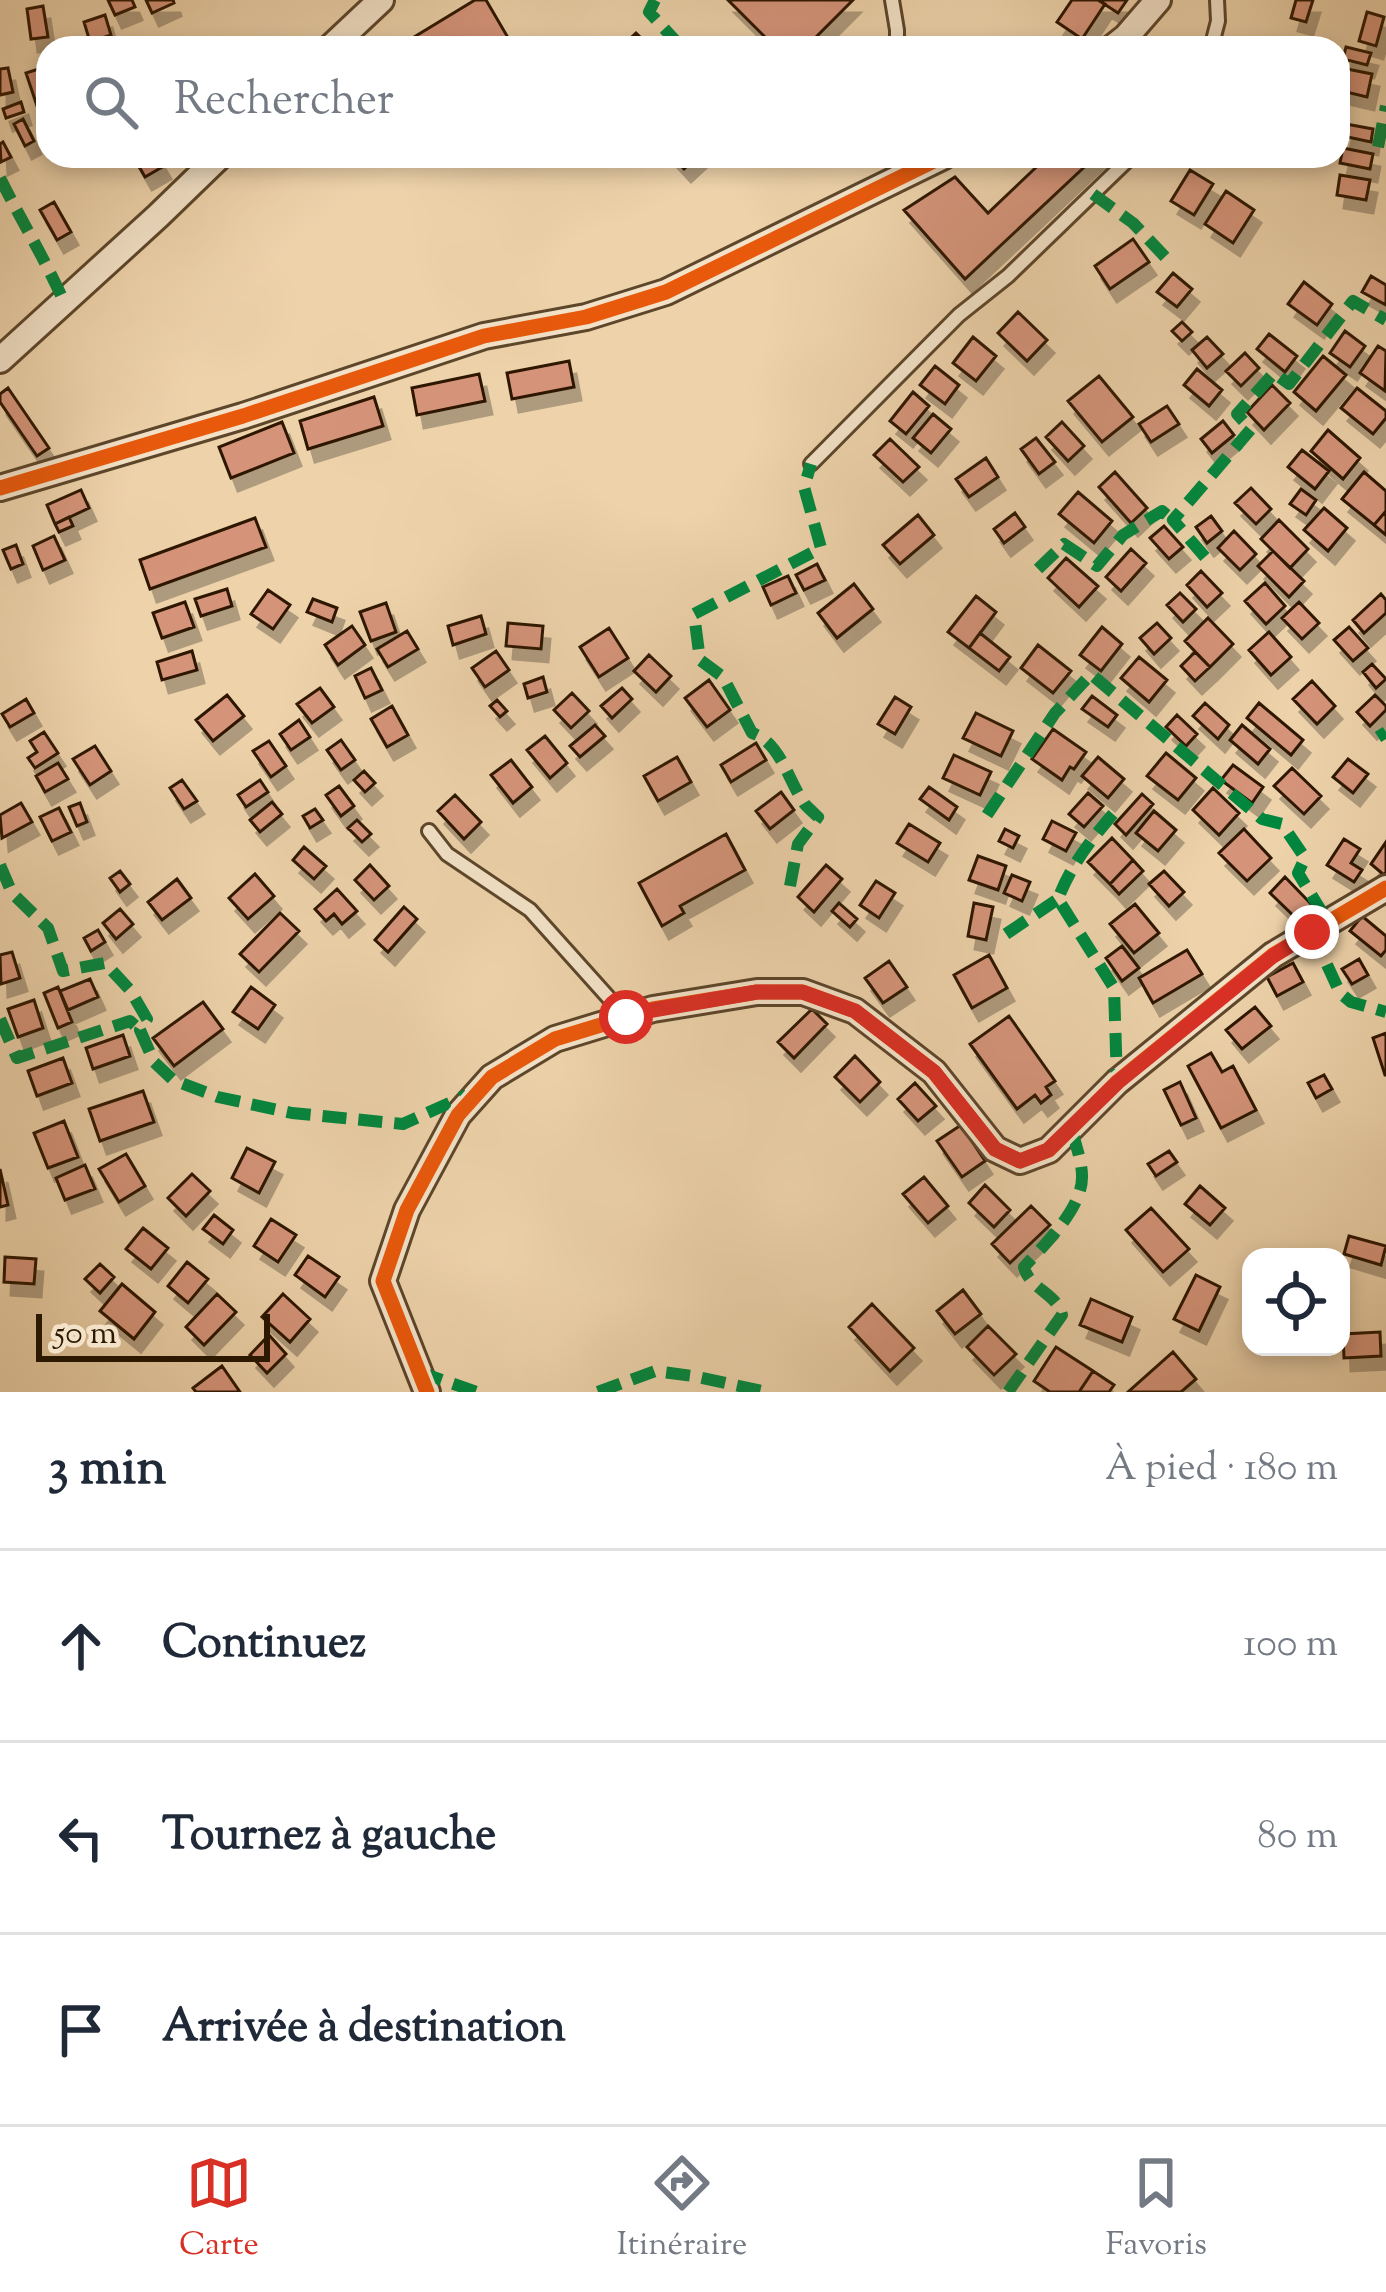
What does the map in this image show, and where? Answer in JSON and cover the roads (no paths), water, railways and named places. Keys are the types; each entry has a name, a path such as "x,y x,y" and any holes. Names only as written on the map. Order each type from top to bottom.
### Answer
{"street":[{"path":"343,36 381,0"},
{"path":"1127,36 1158,0"},
{"path":"0,360 208,168"},
{"path":"0,488 243,416 484,336 586,317 666,292 919,168"},
{"path":"427,1392 383,1281 407,1210 458,1115 492,1077 555,1039 653,1010 757,992 802,992 855,1011 934,1072 995,1149 1020,1161 1048,1150 1118,1082 1273,956 1386,888"}],"lane":[{"path":"892,0 897,36"},
{"path":"1214,36 1217,0"},
{"path":"811,464 958,315 1008,276 1120,168"},
{"path":"429,831 447,854 530,910 626,1017"}]}
